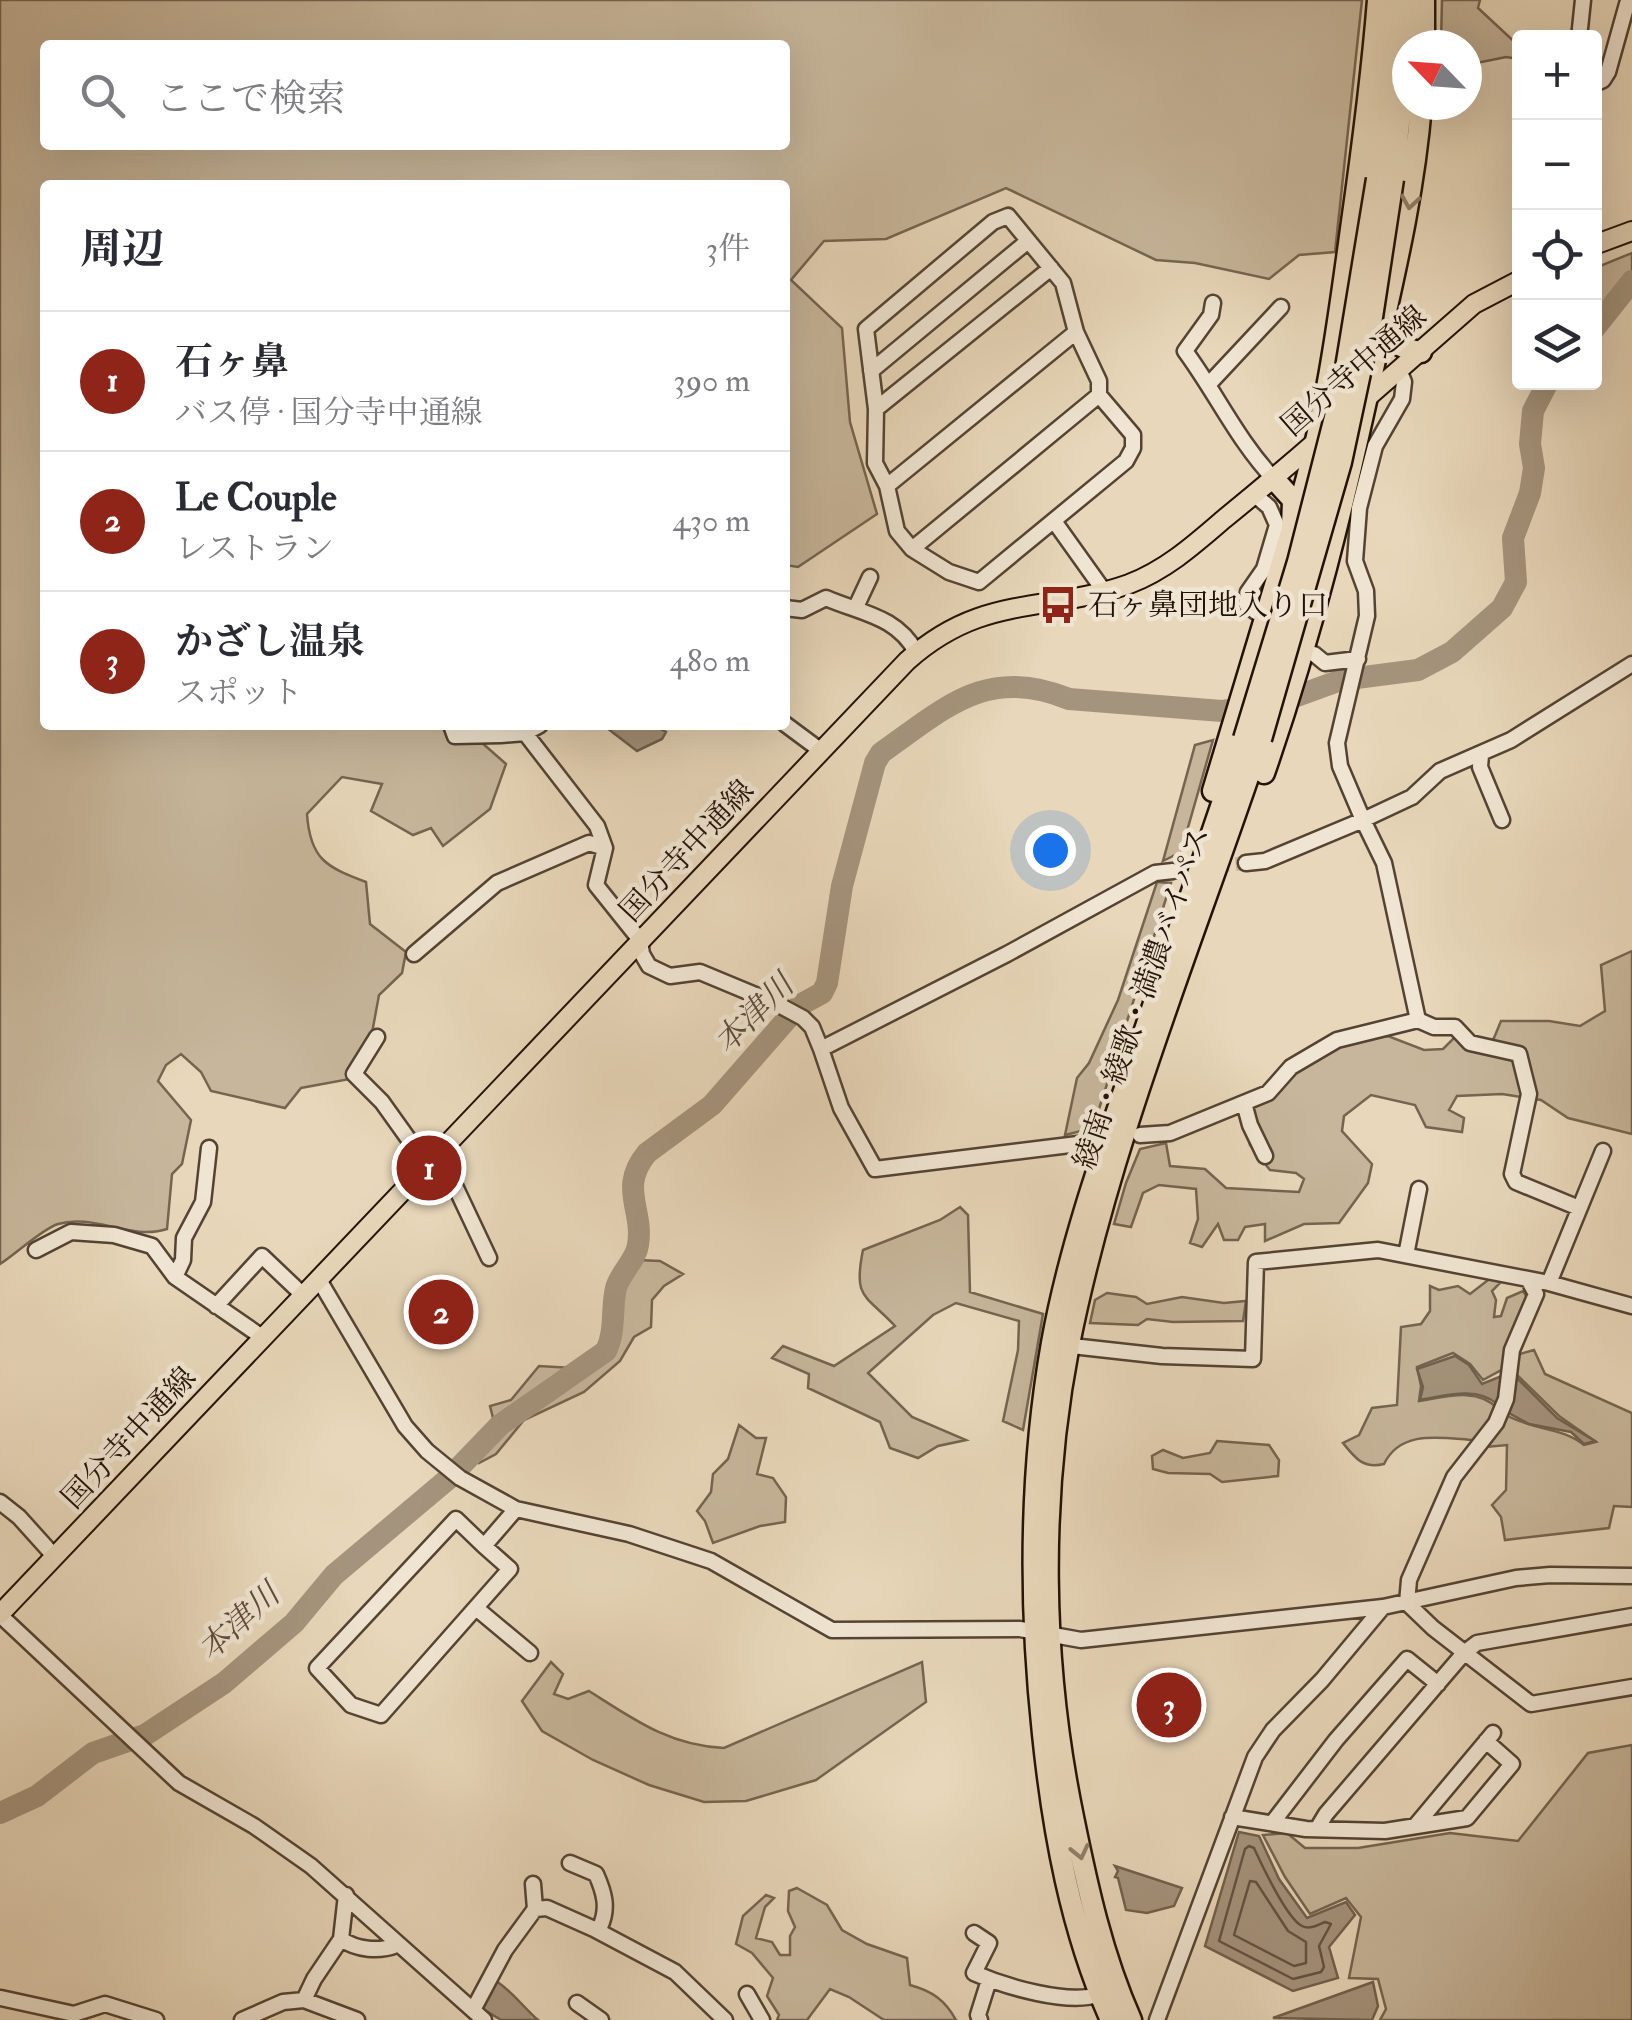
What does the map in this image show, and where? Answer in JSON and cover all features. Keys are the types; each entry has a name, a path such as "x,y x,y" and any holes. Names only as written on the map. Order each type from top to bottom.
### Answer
{"highway":[{"path":"1252,739 1251,667 1316,442 1334,350 1370,102 1378,0"},
{"name":"綾南・綾歌・満濃バイパス","path":"1110,2020 1080,1931 1048,1779 1041,1634 1061,1344 1152,1030 1314,566 1341,462 1369,334 1385,179 1391,0"},
{"name":"綾南・綾歌・満濃バイパス","path":"1385,179 1406,60 1408,0"},
{"path":"1424,0 1424,30"},
{"path":"1152,1030 1252,739 1307,660 1409,212 1418,120"},
{"path":"1384,322 1388,334 1398,344 1421,352"},
{"path":"1274,479 1292,500 1292,529"},
{"name":"綾南・綾歌・満濃バイパス","path":"1041,1634 1075,1830 1098,1927 1131,2020"}],"main road":[{"path":"1602,242 1632,231"},
{"name":"国分寺中通線","path":"0,1614 916,652 981,615 1104,591 1165,566 1274,479 1474,304 1512,284"}],"street":[{"path":"1580,30 1582,0"},
{"path":"1602,80 1608,72 1627,4 1632,4"},
{"path":"1008,216 1051,268 1064,283 1076,332 1099,381 1099,395 1133,435 1133,448 1126,460 979,582 949,572 912,549 897,530 887,486 875,463 876,409 866,330 992,222 1008,216"},
{"path":"872,371 1028,241"},
{"path":"876,409 1051,268"},
{"path":"1214,304 1186,351 1247,448 1274,479"},
{"path":"1210,384 1281,308"},
{"path":"887,486 1076,332"},
{"path":"1399,370 1404,382 1402,399 1375,446 1360,508 1354,561 1366,591 1367,616 1337,743 1340,766 1384,863 1418,1020"},
{"path":"912,549 1099,395"},
{"path":"1254,494 1269,508 1277,525 1264,569 1248,592 1246,604 1256,612"},
{"path":"1054,521 1104,591"},
{"path":"856,607 870,576"},
{"path":"790,609 802,610 826,598 856,607 888,622 908,638 916,652"},
{"path":"1307,660 1357,662"},
{"path":"1246,863 1264,860 1412,797 1440,771 1511,740 1632,664"},
{"path":"790,728 820,750"},
{"path":"453,730 456,736 531,730"},
{"path":"525,733 597,826 604,848 596,885 640,940 648,966 670,976 700,972 803,1018 812,1027 840,1108 875,1169 1086,1144"},
{"path":"1481,755 1480,767 1502,820"},
{"path":"414,954 497,883 588,844 604,848"},
{"path":"821,1049 1154,873 1172,871"},
{"path":"1140,1136 1170,1133 1268,1094 1292,1067 1337,1040 1418,1020 1434,1027 1455,1027 1470,1043 1519,1054 1529,1094 1512,1174 1516,1182 1579,1208"},
{"path":"378,1037 354,1074 433,1159 489,1258"},
{"path":"1244,1104 1265,1156"},
{"path":"175,1277 183,1260 184,1238 203,1202 209,1148"},
{"path":"1549,1283 1603,1152"},
{"path":"1406,1254 1419,1189"},
{"path":"36,1250 71,1232 114,1235 152,1246 175,1277 262,1337"},
{"path":"1061,1344 1162,1356 1252,1359 1256,1262 1378,1250 1549,1283 1632,1306"},
{"path":"216,1306 262,1256 302,1295"},
{"path":"318,1278 405,1426 460,1478 516,1509 629,1534 711,1561 832,1630 1020,1629 1081,1640 1382,1607 1516,1578 1632,1576"},
{"path":"1406,1603 1409,1580 1454,1477 1496,1423 1506,1398 1512,1350 1536,1294 1528,1279"},
{"path":"0,1502 55,1556"},
{"path":"484,1546 516,1509"},
{"path":"456,1519 484,1546 510,1569 381,1715 350,1706 317,1668 456,1519"},
{"path":"1406,1603 1531,1704 1632,1687"},
{"path":"1158,2020 1244,1780 1266,1738 1368,1628 1382,1607"},
{"path":"476,1608 530,1653"},
{"path":"0,1614 179,1783 254,1826 311,1866 478,2015 504,1950 536,1908 534,1884"},
{"path":"1317,1829 1464,1653 1477,1643 1632,1616"},
{"path":"1272,1822 1336,1740 1407,1659 1438,1684"},
{"path":"1232,1817 1317,1829 1385,1830 1467,1818 1512,1764 1489,1737 1416,1825"},
{"path":"570,1863 596,1874 604,1892 606,1916 594,1930"},
{"path":"304,2000 341,1939 346,1896"},
{"path":"536,1908 546,1908 594,1930 675,1972 726,2020"},
{"path":"974,1934 989,1943 974,1973 989,1980 1068,1997 1086,1999 1100,1994"},
{"path":"341,1939 352,1947 386,1949 397,1944"},
{"path":"980,2020 989,1980"},
{"path":"748,1994 762,2020"},
{"path":"1,1998 74,2014 105,2004 156,2020"},
{"path":"242,2020 284,2002 304,2000 357,2020"},
{"path":"577,2003 601,2020"}],"shaded area":[{"path":"0,0 1362,0 1335,252 1299,255 1269,279 1195,263 1156,260 1006,188 886,239 824,241 791,280 842,328 850,422 877,514 798,567 790,566 790,180 40,180 40,730 444,730 448,740 481,742 506,764 490,809 443,846 431,828 413,835 371,811 382,784 342,777 307,814 316,851 331,866 366,882 370,924 406,952 402,973 379,995 372,1033 350,1079 301,1088 285,1108 211,1091 201,1072 181,1054 166,1065 158,1081 191,1120 182,1164 172,1174 167,1229 140,1232 72,1222 44,1231 0,1264"},
{"path":"1442,0 1480,0 1478,8 1512,40 1512,58 1482,62 1482,30 1441,30"},
{"path":"1632,253 1632,270 1602,307 1602,300 1602,265"},
{"path":"1213,740 1181,852 1163,861 1195,745"},
{"path":"1157,882 1171,883 1093,1128 1065,1135 1077,1078 1089,1063 1118,1000"},
{"path":"1632,951 1632,1134 1568,1118 1541,1100 1502,1094 1457,1096 1449,1110 1464,1118 1462,1132 1426,1127 1415,1105 1371,1095 1344,1116 1342,1131 1372,1164 1368,1183 1339,1223 1304,1224 1265,1241 1265,1224 1245,1227 1238,1240 1224,1240 1218,1224 1202,1247 1190,1243 1198,1219 1196,1189 1159,1185 1143,1193 1131,1227 1114,1224 1140,1149 1166,1143 1170,1166 1205,1169 1226,1188 1299,1192 1304,1179 1296,1173 1270,1170 1250,1145 1241,1114 1269,1100 1295,1073 1337,1045 1388,1036 1424,1050 1443,1049 1454,1038 1480,1050 1494,1038 1501,1021 1549,1021 1580,1026 1605,1011 1601,965"},
{"path":"960,1207 968,1215 970,1292 1043,1314 1023,1430 1003,1421 1018,1350 1019,1321 956,1303 933,1315 868,1373 912,1417 966,1440 938,1446 918,1458 890,1448 880,1422 808,1388 809,1374 772,1358 783,1346 834,1366 895,1326 869,1301 861,1287 863,1250 940,1220"},
{"path":"638,1260 660,1261 683,1274 664,1286 652,1300 651,1327 634,1337 620,1361 584,1392 524,1420 496,1454 479,1463 475,1453 497,1433 490,1406 511,1400 539,1366 590,1369 608,1354 616,1334 619,1293"},
{"path":"1492,1277 1500,1283 1492,1291 1496,1300 1494,1317 1501,1316 1507,1298 1523,1291 1530,1302 1503,1369 1483,1380 1470,1364 1453,1353 1417,1367 1419,1401 1460,1395 1480,1397 1497,1408 1490,1422 1474,1440 1411,1440 1391,1453 1384,1464 1360,1461 1343,1443 1359,1435 1372,1408 1397,1405 1401,1327 1421,1324 1430,1311 1430,1286 1439,1290 1458,1286 1470,1294"},
{"path":"1107,1293 1136,1297 1147,1304 1182,1297 1224,1303 1246,1301 1243,1321 1147,1319 1138,1325 1090,1323 1095,1300"},
{"path":"1534,1350 1545,1374 1632,1413 1632,1507 1614,1506 1609,1528 1505,1540 1501,1517 1492,1505 1506,1490 1507,1445 1485,1447 1506,1415 1584,1445 1596,1442 1559,1416 1514,1372 1516,1355"},
{"path":"739,1425 756,1438 766,1438 757,1474 773,1478 786,1497 785,1522 760,1526 713,1543 697,1511 711,1492 713,1474 728,1459"},
{"path":"1217,1441 1269,1445 1279,1460 1278,1476 1222,1482 1210,1474 1153,1469 1152,1456 1163,1450 1183,1458 1210,1453"},
{"path":"551,1662 563,1674 554,1694 568,1699 589,1691 669,1736 724,1748 922,1662 926,1702 816,1780 746,1801 704,1802 649,1785 593,1760 542,1731 522,1701"},
{"path":"1632,1745 1632,2020 1380,2020 1386,2009 1378,1979 1349,1978 1361,1917 1346,1898 1310,1914 1263,1835 1287,1833 1305,1848 1358,1848 1450,1833 1518,1841 1588,1753"},
{"path":"797,1888 827,1905 842,1930 907,1958 910,1985 937,1997 956,2020 884,2020 830,1989 807,2020 777,2020 779,2015 767,1996 773,1978 752,1953 736,1944 743,1916 766,1895 774,1898 765,1907 756,1938 772,1942 780,1955 790,1955 790,1936 795,1927 788,1911 789,1891"}],"water":[{"path":"610,730 666,732 662,739 637,751"},
{"path":"1455,1356 1469,1365 1482,1384 1504,1375 1497,1404 1470,1394 1420,1400 1423,1387 1417,1369"},
{"path":"1515,1376 1557,1418 1595,1441 1584,1444 1571,1432 1529,1424 1507,1412"},
{"path":"1239,1832 1259,1836 1279,1879 1307,1918 1346,1902 1355,1915 1329,1947 1338,1978 1293,1991 1205,1946"},
{"path":"1115,1866 1182,1888 1174,1906 1147,1913 1126,1910"},
{"path":"496,1981 538,2020 501,2020 480,2007"},
{"path":"1373,1982 1378,2006 1372,2020 1273,2018"}],"waterway":[{"name":"本津川","path":"1602,319 1632,281"},
{"name":"本津川","path":"0,1813 37,1796 93,1753 145,1735 224,1683 294,1623 334,1575 448,1479 500,1425 606,1351 616,1288 638,1245 633,1188 639,1166 647,1153 712,1105 800,1005 822,993 827,983 842,886 881,753 947,707 990,689 1014,687 1069,699 1222,711 1286,700 1341,680 1418,670 1452,652 1502,608 1516,582 1513,538 1530,493 1534,468 1530,444 1533,411 1544,390"}],"tunnel":[{"path":"1173,871 1246,863"}],"place":[{"name":"石ヶ鼻団地入り口","path":"1058,605"},
{"name":"石ヶ鼻","path":"429,1168"},
{"name":"Le Couple","path":"441,1312"},
{"name":"かざし温泉","path":"1169,1705"}]}
